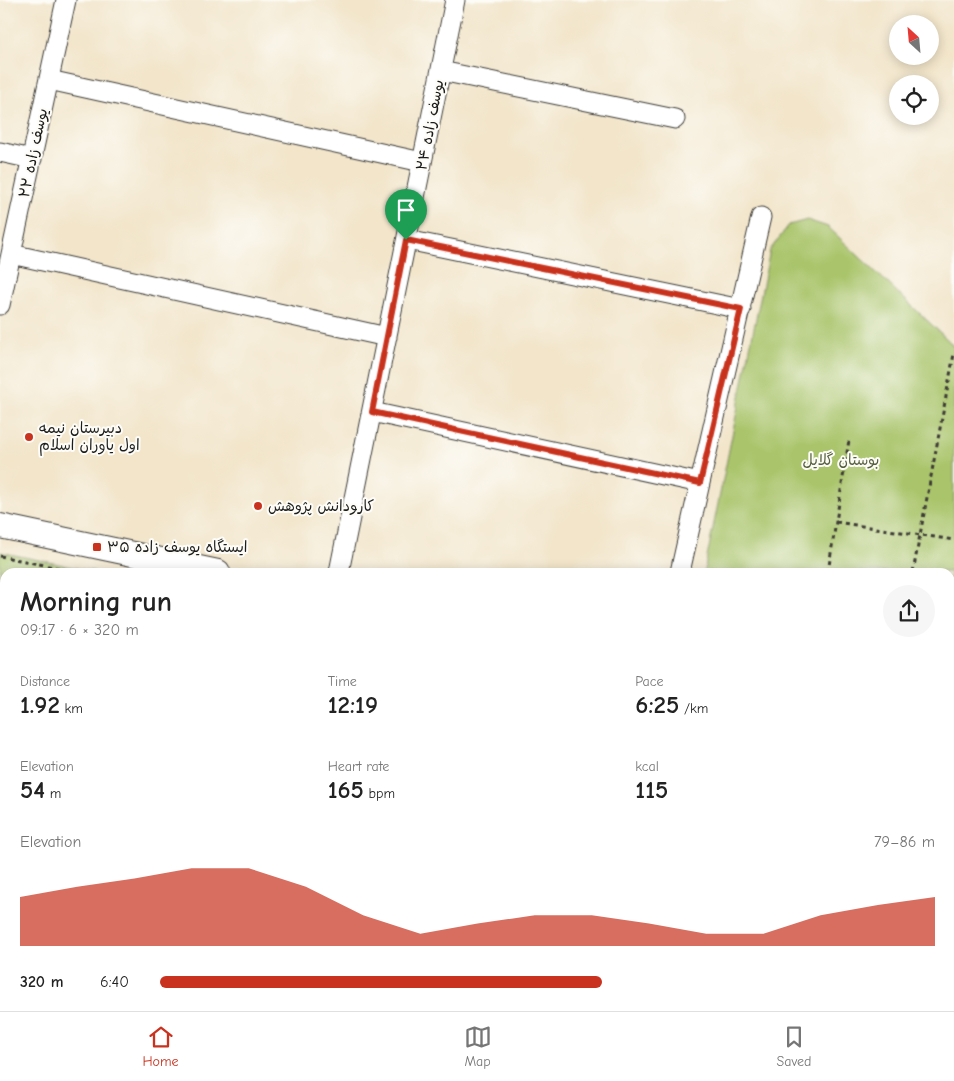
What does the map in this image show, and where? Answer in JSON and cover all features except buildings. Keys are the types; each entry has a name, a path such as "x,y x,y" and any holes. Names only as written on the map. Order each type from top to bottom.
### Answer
{"street":[{"name":"یوسف زاده ۲۲","path":"0,305 66,0"},
{"name":"یوسف زاده ۲۴","path":"340,568 455,0"},
{"path":"440,71 675,119"},
{"path":"49,80 422,162"},
{"path":"0,152 32,159"},
{"path":"681,568 761,217"},
{"path":"406,240 741,309"},
{"path":"11,254 387,337"},
{"path":"372,412 700,483"},
{"path":"0,526 199,568"}],"path":[{"path":"914,568 954,354"},
{"path":"829,568 850,440"},
{"path":"836,522 954,540"},
{"path":"0,556 58,568"}],"green space":[{"name":"بوستان گلایل","path":"807,220 828,227 954,347 954,568 705,568 770,250 789,225"},
{"path":"0,552 78,568 0,568"}],"place":[{"name":"دبیرستان نیمه اول یاوران اسلام","path":"29,437"},
{"name":"کارودانش پژوهش","path":"258,506"},
{"name":"ایستگاه یوسف زاده ۳۵","path":"97,547"}],"route":[{"path":"406,240 741,309 700,483 372,412 406,240"}]}
